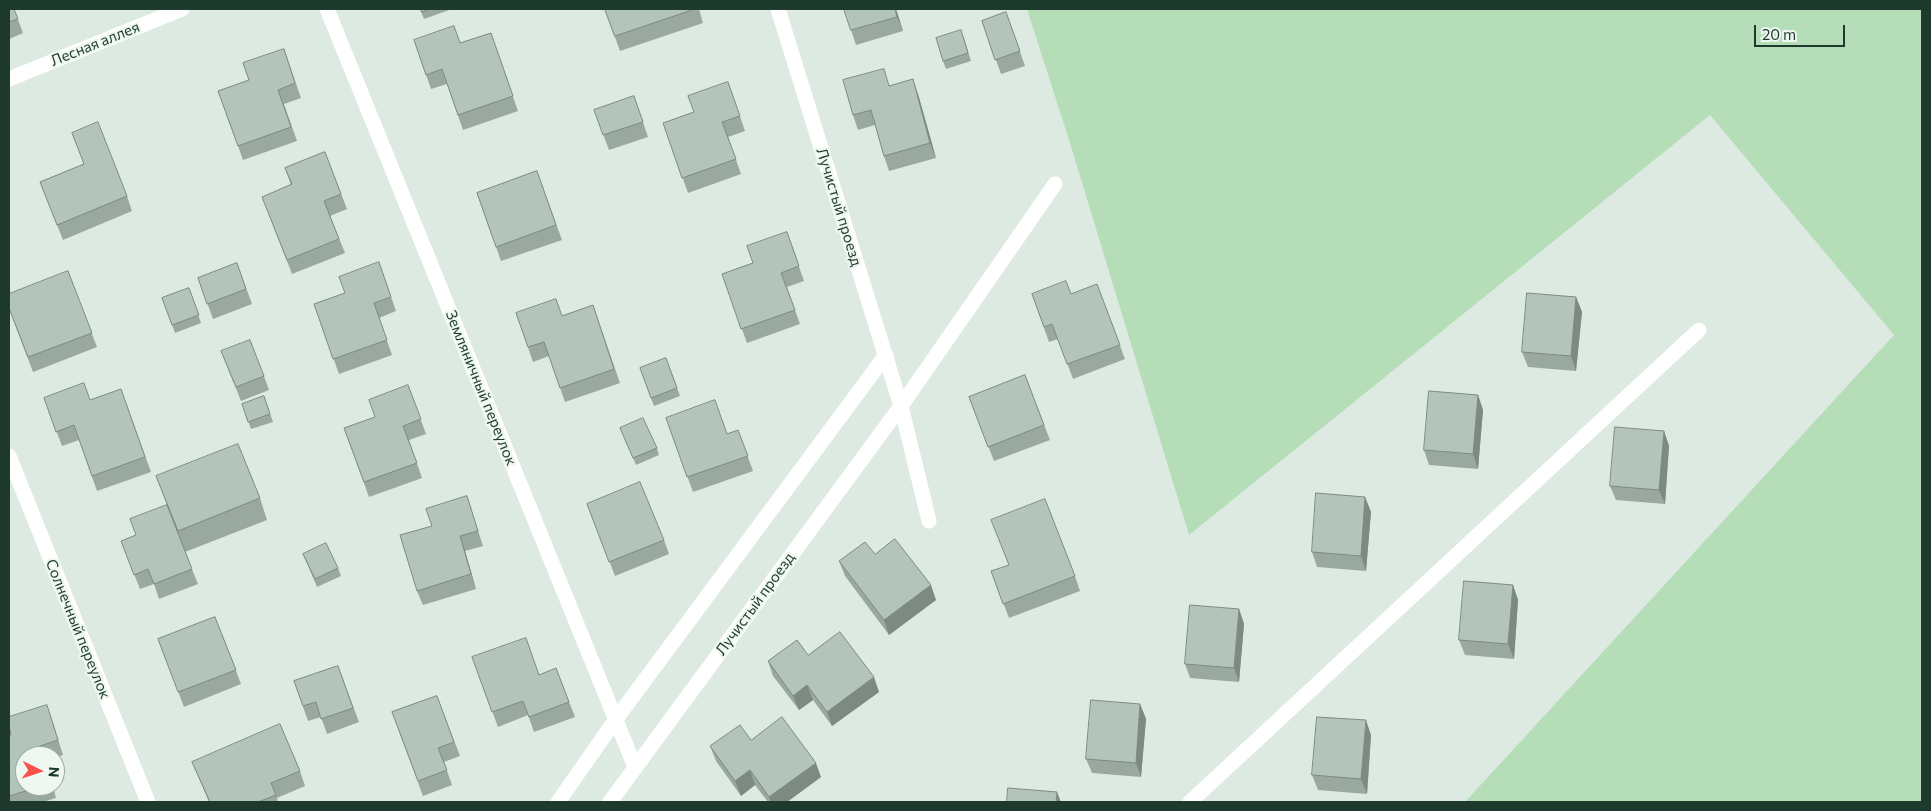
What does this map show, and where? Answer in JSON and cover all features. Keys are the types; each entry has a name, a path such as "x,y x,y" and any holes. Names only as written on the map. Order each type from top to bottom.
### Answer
{"street":[{"name":"Лесная аллея","path":"9,79 182,9"},
{"name":"Земляничный переулок","path":"327,9 634,767"},
{"name":"Лучистый проезд","path":"778,9 886,355 901,406 929,521"},
{"name":"Лучистый проезд","path":"610,802 901,406 1055,184"},
{"path":"1190,802 1699,330"},
{"path":"558,802 616,719 886,355"},
{"name":"Солнечный переулок","path":"9,456 148,802"}],"green space":[{"path":"1027,9 1922,9 1922,802 1465,802 1894,335 1710,115 1189,535 1070,143"}],"building":[{"path":"9,9 14,9 18,19 9,22"},
{"path":"605,9 695,9 615,36"},
{"path":"844,9 895,9 897,17 851,30"},
{"path":"1006,12 1020,51 995,60 982,21"},
{"path":"454,26 460,43 491,33 513,96 458,115 442,69 426,75 414,40"},
{"path":"961,30 968,53 943,61 936,38"},
{"path":"284,49 295,83 278,90 291,127 238,146 218,91 249,80 243,63"},
{"path":"884,69 889,86 913,79 930,143 884,156 871,110 853,115 843,80"},
{"path":"728,82 740,116 722,122 736,159 682,178 663,123 694,112 688,96"},
{"path":"634,96 643,122 603,135 594,110"},
{"path":"98,122 127,196 57,225 40,182 84,164 72,133"},
{"path":"325,152 341,194 324,201 339,239 287,260 262,197 292,184 285,168"},
{"path":"537,171 556,225 496,247 477,193"},
{"path":"787,232 799,266 781,273 795,310 741,329 722,274 753,263 747,246"},
{"path":"379,262 391,297 374,303 387,340 333,359 314,304 345,293 339,277"},
{"path":"237,263 246,289 207,304 198,278"},
{"path":"68,271 92,333 28,357 9,308 9,294"},
{"path":"1066,281 1071,294 1097,284 1120,345 1067,364 1052,324 1044,327 1032,294"},
{"path":"189,288 199,315 172,325 162,298"},
{"path":"1527,293 1576,297 1571,356 1522,352"},
{"path":"556,299 562,316 593,305 614,369 560,388 544,342 528,347 516,313"},
{"path":"250,340 264,376 236,387 221,351"},
{"path":"666,358 677,388 651,398 640,368"},
{"path":"1025,375 1044,425 988,447 969,397"},
{"path":"84,383 90,400 121,389 145,457 92,476 74,425 56,432 44,398"},
{"path":"408,385 421,419 403,426 417,463 364,482 344,428 375,417 369,400"},
{"path":"1429,391 1478,395 1473,454 1424,450"},
{"path":"264,396 270,414 248,422 242,404"},
{"path":"715,400 727,434 738,430 748,456 687,477 666,418"},
{"path":"643,418 657,448 633,458 620,428"},
{"path":"1615,427 1664,431 1659,490 1610,486"},
{"path":"238,444 260,498 178,531 156,476"},
{"path":"640,482 664,540 609,562 587,504"},
{"path":"1316,493 1365,497 1361,556 1312,552"},
{"path":"467,496 478,531 460,536 471,574 417,591 400,535 432,526 426,509"},
{"path":"1045,499 1075,576 1003,604 991,571 1009,565 991,520"},
{"path":"167,505 192,569 154,584 148,569 134,575 121,541 136,535 130,519"},
{"path":"895,539 931,585 884,620 839,561 865,542 875,554"},
{"path":"326,543 338,568 315,579 303,554"},
{"path":"1464,581 1513,585 1508,644 1459,640"},
{"path":"1190,605 1239,609 1234,668 1185,664"},
{"path":"215,617 236,670 178,692 158,639"},
{"path":"840,632 874,677 827,712 807,685 793,696 768,661 797,640 808,655"},
{"path":"526,638 539,675 556,668 569,702 529,717 523,701 492,712 472,657"},
{"path":"338,666 353,708 321,719 316,702 303,706 294,681"},
{"path":"437,696 454,742 438,748 447,770 418,781 392,712"},
{"path":"1091,700 1140,704 1136,763 1086,759"},
{"path":"47,705 58,740 40,746 15,746 15,794 9,796 9,736 11,735 9,717"},
{"path":"782,717 816,763 769,797 750,770 735,781 710,746 740,725 751,740"},
{"path":"1317,717 1366,720 1361,779 1312,775"},
{"path":"280,724 300,771 271,783 276,795 258,802 210,802 192,762"},
{"path":"1008,788 1057,792 1056,802 1007,802"}]}
